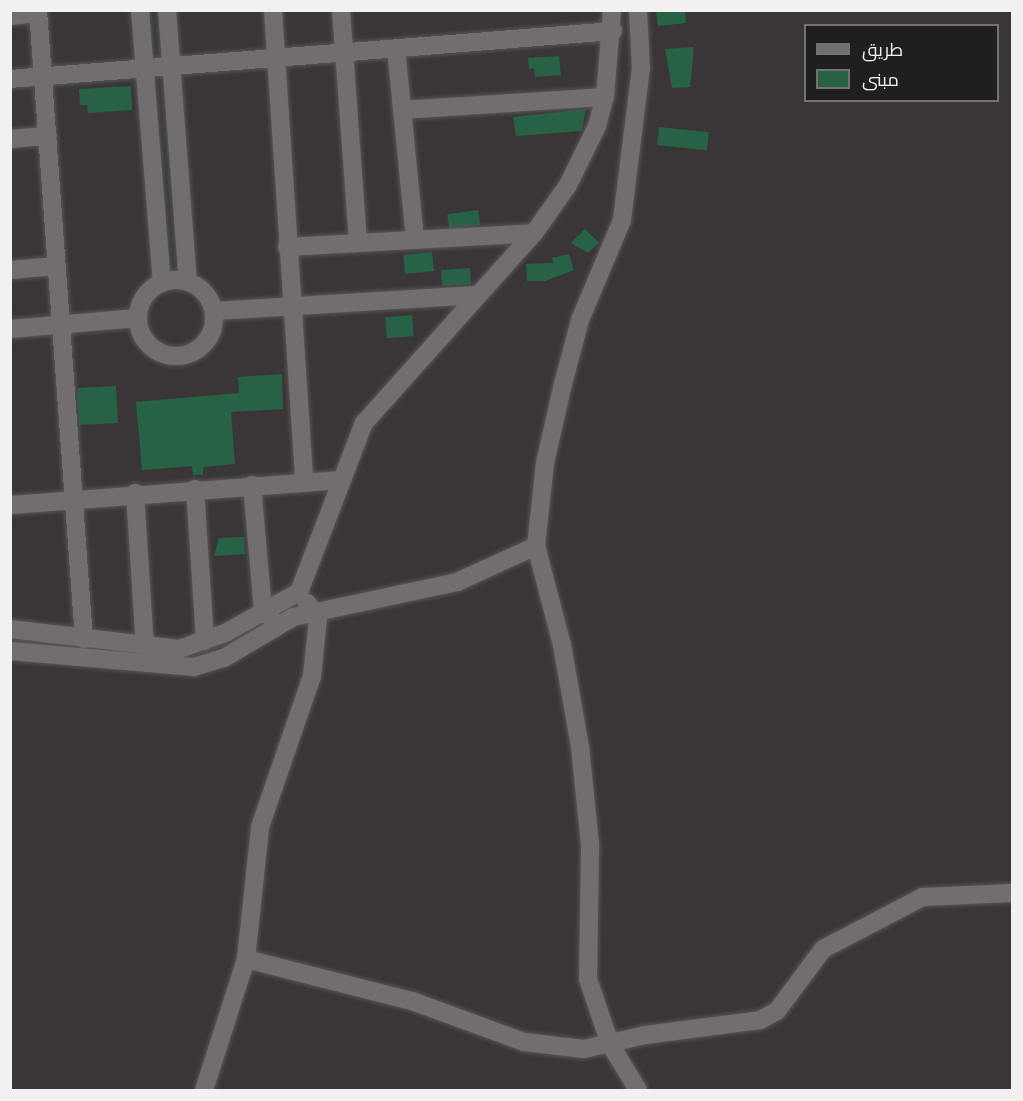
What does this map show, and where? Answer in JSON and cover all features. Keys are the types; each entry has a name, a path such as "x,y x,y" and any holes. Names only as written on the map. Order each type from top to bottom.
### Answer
{"street":[{"path":"140,10 162,283"},
{"path":"167,10 188,282"},
{"path":"273,10 304,481"},
{"path":"341,10 341,55 358,242"},
{"path":"10,629 179,649 205,642 299,592 339,480 364,423 534,232 568,185 597,126 605,97 613,31 612,10"},
{"path":"638,10 641,68 622,220 580,320 563,384 544,463 536,546 562,645 580,747 590,845 588,979 610,1044 638,1090"},
{"path":"10,16 38,12 84,639"},
{"path":"10,79 341,55 613,31"},
{"path":"396,50 415,238"},
{"path":"403,110 605,97"},
{"path":"10,139 48,135"},
{"path":"287,247 534,232"},
{"path":"10,270 56,266"},
{"path":"188,282 200,288 214,311 212,333 204,344 180,356 158,351 148,343 138,318 142,302 162,283 188,282"},
{"path":"214,311 291,304 477,295"},
{"path":"10,329 138,318"},
{"path":"10,505 135,493 339,480"},
{"path":"252,485 263,611 280,624"},
{"path":"195,489 205,642"},
{"path":"135,493 145,646"},
{"path":"10,651 194,667 224,658 280,624 317,610 457,582 536,546"},
{"path":"204,1090 246,959 260,827 303,713 312,676 317,610 299,592"},
{"path":"246,959 301,969 412,1002 524,1042 584,1049 760,1020 777,1011 823,949 923,897 1012,893"}],"building":[{"path":"656,10 685,10 686,23 658,26"},
{"path":"694,47 690,87 672,88 665,49"},
{"path":"559,56 561,75 535,77 534,68 529,69 528,58"},
{"path":"131,86 132,110 88,113 87,105 80,105 79,89"},
{"path":"586,109 582,131 516,136 513,117"},
{"path":"659,127 709,132 707,150 657,145"},
{"path":"478,210 480,225 449,229 447,214"},
{"path":"585,229 599,243 588,253 571,243"},
{"path":"432,252 434,271 405,274 403,255"},
{"path":"569,254 574,270 545,281 527,281 526,264 553,263 552,258"},
{"path":"470,268 471,284 442,286 441,270"},
{"path":"412,315 414,336 387,338 385,317"},
{"path":"282,374 283,409 231,412 235,464 203,467 203,475 193,475 192,466 142,470 136,402 239,393 238,377"},
{"path":"116,386 118,423 79,425 77,388"},
{"path":"244,537 245,554 214,556 219,538"}]}
